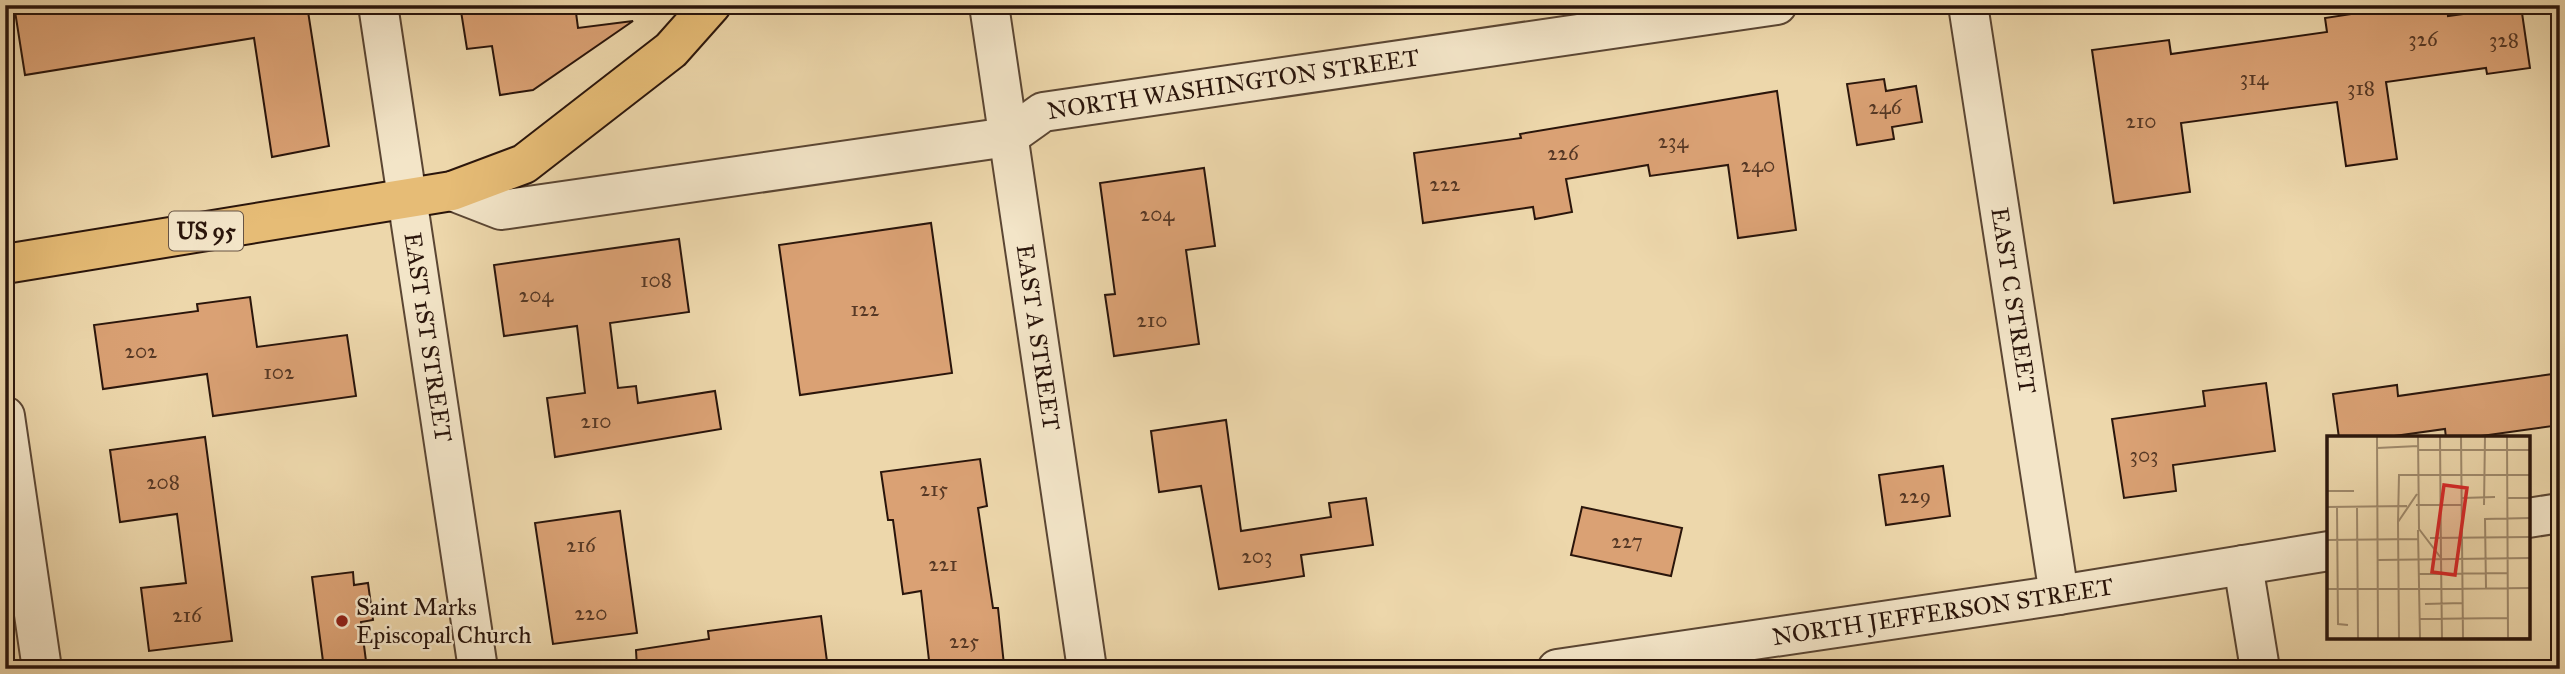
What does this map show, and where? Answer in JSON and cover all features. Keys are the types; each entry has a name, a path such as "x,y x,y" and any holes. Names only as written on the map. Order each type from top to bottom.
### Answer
{"highway":[{"name":"US 95","path":"5,264 452,191 524,164 671,50 711,5"}],"street":[{"name":"EAST 1ST STREET","path":"378,5 478,669"},
{"name":"EAST A STREET","path":"989,5 1087,669"},
{"name":"NORTH WASHINGTON STREET","path":"452,191 501,210 1008,137 1043,112 1777,5"},
{"name":"EAST C STREET","path":"1968,5 2059,595"},
{"path":"5,416 42,669"},
{"path":"2530,518 2560,513"},
{"name":"NORTH JEFFERSON STREET","path":"1557,669 2059,595 2327,551"},
{"path":"2243,565 2260,669"}],"building":[{"path":"14,5 307,5 329,146 272,157 254,38 25,75"},
{"path":"460,5 575,5 578,28 633,21 533,90 500,95 492,46 467,49"},
{"path":"2390,5 2447,5 2448,16 2521,6 2530,68 2487,74 2486,68 2386,82 2397,159 2346,166 2337,102 2181,123 2190,192 2114,203 2092,50 2169,40 2171,54 2327,32 2325,18 2391,8"},
{"path":"1884,79 1886,91 1916,86 1922,122 1892,127 1894,139 1857,145 1847,84"},
{"path":"1777,91 1796,230 1738,238 1728,165 1650,176 1648,165 1566,179 1572,212 1535,219 1533,207 1423,223 1414,153 1521,138 1520,134"},
{"path":"1204,168 1215,246 1186,250 1199,344 1114,356 1105,295 1115,294 1100,183"},
{"path":"931,223 952,373 800,395 779,245"},
{"path":"679,239 689,312 610,323 618,388 636,386 638,403 715,391 721,429 555,457 547,398 585,393 577,326 504,336 494,265"},
{"path":"250,297 257,347 347,335 356,396 213,416 207,374 103,389 94,325 198,311 197,304"},
{"path":"2560,373 2560,425 2481,436 2446,436 2445,429 2394,436 2339,436 2333,394 2397,385 2398,396"},
{"path":"2266,383 2275,451 2173,465 2176,491 2124,498 2112,419 2205,406 2203,391"},
{"path":"1226,420 1241,531 1331,517 1329,503 1366,498 1373,545 1301,555 1304,576 1219,589 1201,486 1159,492 1151,431"},
{"path":"205,437 232,641 149,651 141,588 186,583 177,514 120,522 110,450"},
{"path":"980,459 987,506 978,508 993,608 998,608 1004,665 930,669 921,591 903,594 893,520 888,520 881,472"},
{"path":"1943,466 1950,516 1886,525 1879,475"},
{"path":"1582,507 1682,528 1671,576 1571,555"},
{"path":"620,511 637,633 553,644 535,523"},
{"name":"Saint Marks Episcopal Church","path":"353,572 354,585 368,583 373,620 361,622 367,669 324,669 312,577"},
{"path":"821,616 828,669 637,669 636,650 709,639 708,631"}],"place":[{"name":"Saint Marks Episcopal Church","path":"342,621"}]}
